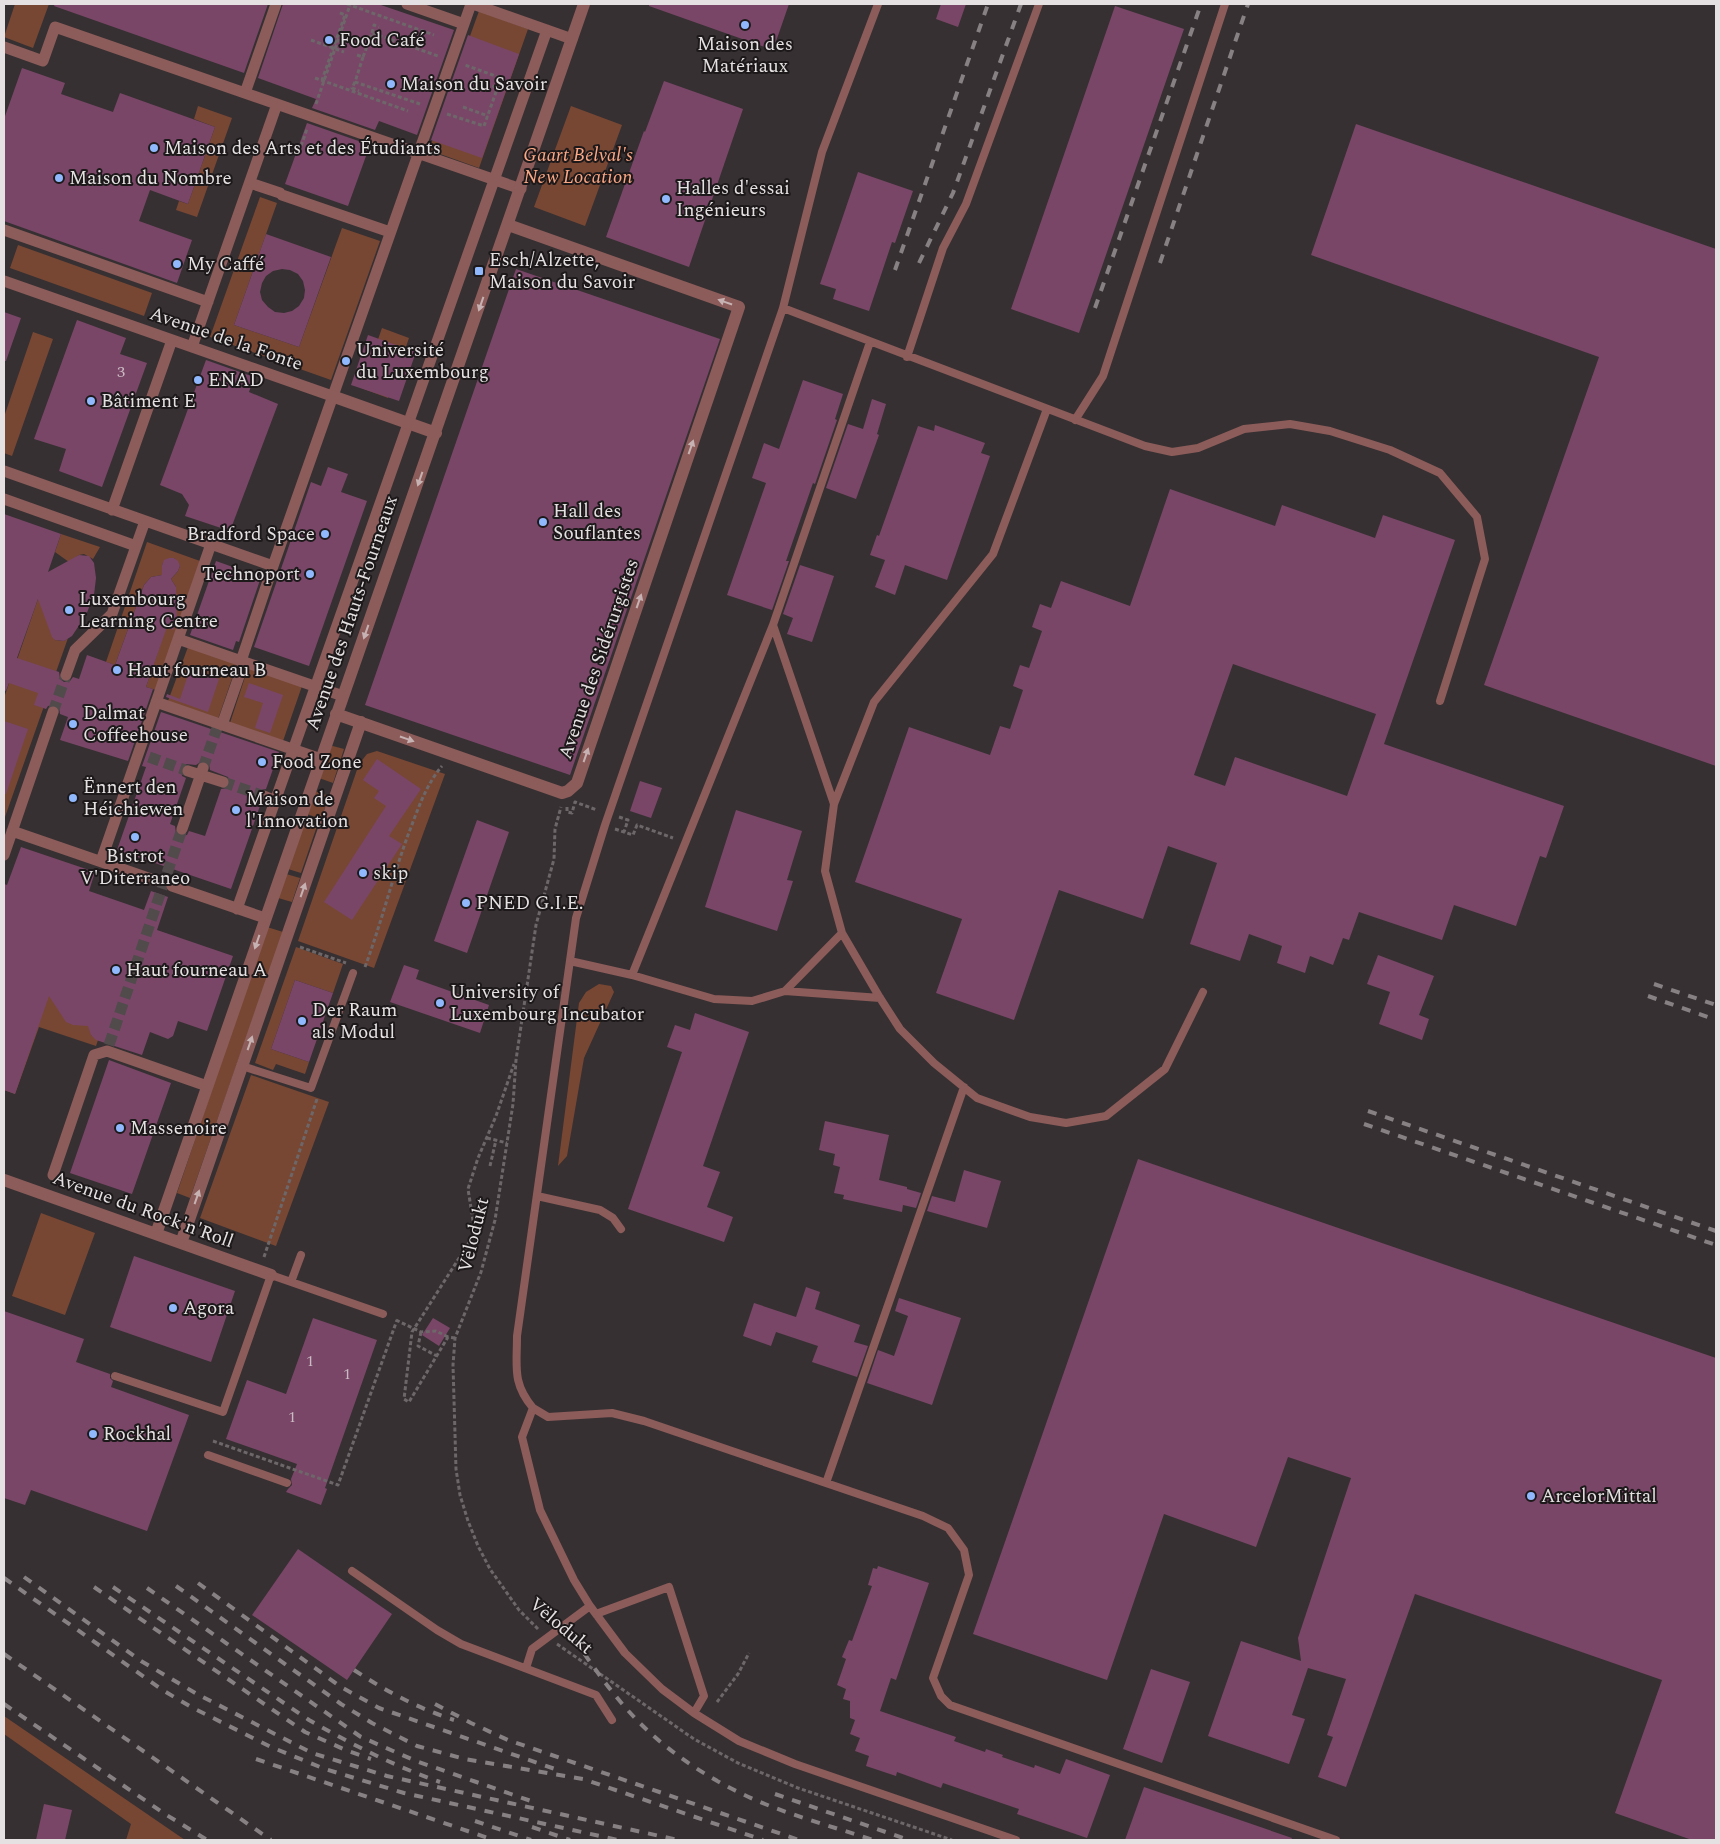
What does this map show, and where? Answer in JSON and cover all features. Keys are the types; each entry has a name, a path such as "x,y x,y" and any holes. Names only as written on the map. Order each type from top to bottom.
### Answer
{"street":[{"path":"245,93 276,4"},
{"path":"407,4 464,24"},
{"path":"219,725 332,396 472,4 572,39"},
{"name":"Avenue des Hauts-Fourneaux","path":"156,1234 584,4"},
{"path":"4,47 43,61 55,26 521,189"},
{"name":"Avenue des Hauts-Fourneaux","path":"237,908 548,30"},
{"path":"192,347 278,104"},
{"path":"250,183 390,232"},
{"name":"Avenue des Sidérurgistes","path":"508,225 739,307 577,783 568,792 562,794"},
{"name":"Avenue de la Fonte","path":"10,229 208,302"},
{"name":"Avenue de la Fonte","path":"4,280 436,433"},
{"path":"112,510 172,340"},
{"path":"4,472 273,566"},
{"path":"4,500 136,546"},
{"path":"66,675 75,650 112,614 145,521"},
{"path":"101,861 144,755 156,702 211,544"},
{"path":"178,639 343,696"},
{"path":"156,702 321,759"},
{"path":"4,855 10,825 53,712"},
{"path":"336,714 562,794"},
{"path":"181,1243 361,722"},
{"path":"188,770 202,771 223,782"},
{"path":"182,829 202,771"},
{"path":"264,796 276,801"},
{"path":"10,825 154,880"},
{"path":"172,886 266,918"},
{"path":"52,1175 94,1055 108,1048 207,1086"},
{"name":"Avenue du Rock'n'Roll","path":"4,1180 265,1273"}],"lane":[{"path":"878,4 822,152 783,308 605,825 576,918 517,1336 517,1383 523,1396 533,1408 548,1417 612,1413 644,1421 923,1516 948,1528 964,1550 969,1575 933,1678 941,1696 950,1705 1336,1840"},
{"path":"907,357 943,248 966,204 1038,4"},
{"path":"1075,420 1103,376 1225,4"},
{"path":"783,308 907,357 1145,446 1172,452 1198,448 1244,430 1290,424 1330,431 1390,450 1440,472 1477,517 1485,559 1440,701"},
{"path":"632,975 773,626 870,342"},
{"path":"1047,409 993,554 874,702 834,804 824,871 842,933 900,1029 934,1063 977,1098 1030,1117 1066,1123 1106,1116 1165,1069 1203,992"},
{"path":"773,626 834,804"},
{"path":"786,991 842,933"},
{"path":"570,961 632,975 714,999 752,1001 786,991 880,998"},
{"path":"242,1066 311,1088 353,973"},
{"path":"826,1483 964,1087"},
{"path":"537,1196 600,1210 613,1218 621,1229"},
{"path":"291,1282 301,1255"},
{"path":"115,1376 223,1412 265,1273 383,1314"},
{"path":"533,1408 522,1437 540,1510 574,1580 590,1606 625,1653 662,1689 694,1714 739,1741 794,1764 1016,1840"},
{"path":"208,1454 287,1483"},
{"path":"352,1571 437,1630 461,1644 596,1695 612,1720"},
{"path":"596,1614 669,1587 704,1696 694,1714"},
{"path":"526,1668 532,1649 590,1606"}],"path":[{"path":"315,106 349,4 434,35"},
{"path":"338,12 345,15 322,80 315,78 408,112"},
{"path":"372,33 374,25 380,27"},
{"path":"311,40 344,52"},
{"path":"368,42 374,44"},
{"path":"359,70 364,72"},
{"path":"474,79 498,88"},
{"path":"355,82 352,88 359,91"},
{"path":"463,107 488,116"},
{"path":"299,152 309,123"},
{"path":"484,126 486,131"},
{"path":"364,969 379,929 419,805 437,772"},
{"path":"448,1337 409,1402 404,1399 412,1332 475,1233 468,1189 516,1060 538,917 554,859 555,829 562,803 562,794"},
{"path":"572,813 576,802"},
{"path":"624,832 628,820"},
{"path":"605,825 633,835 637,825 686,842"},
{"path":"285,942 347,963"},
{"name":"Vëlodukt","path":"516,1060 507,1143 495,1220 480,1272 455,1338 453,1365 456,1461 460,1495 478,1546 490,1569 519,1610 542,1633"},
{"path":"265,1273 318,1098 311,1088"},
{"path":"487,1138 507,1143"},
{"path":"490,1166 496,1140"},
{"path":"213,1441 338,1485 397,1320 421,1332 436,1331 455,1338"},
{"path":"421,1332 418,1346 437,1356"},
{"name":"Vëlodukt","path":"554,1642 694,1739 738,1763 798,1788 952,1840"},
{"path":"694,1714 716,1704 738,1674 749,1653"}],"green space":[{"path":"15,4 49,4 33,48 4,37"},
{"path":"479,11 528,29 479,168 429,150"},
{"path":"198,106 232,118 197,217 176,210 179,201 188,204 215,127 194,119"},
{"name":"Gaart Belval's New Location","path":"571,106 622,125 585,226 534,207"},
{"path":"260,197 277,203 234,325 299,347 342,228 380,241 331,380 210,337"},
{"path":"18,245 152,293 144,316 10,268"},
{"path":"382,328 409,338 388,398 361,388"},
{"path":"33,332 53,339 12,456 4,453 4,417"},
{"path":"61,534 100,547 93,559 84,554 69,562 55,552"},
{"path":"147,542 200,561 156,690 146,687 176,598 176,587 171,579 180,566 174,558 167,559 163,563 164,572 162,575 151,577 144,585 115,665 106,662"},
{"path":"40,593 55,640 64,641 68,638 5,817 4,698"},
{"path":"188,647 237,664 218,719 168,701"},
{"path":"248,668 302,686 283,741 230,723"},
{"path":"329,745 344,749 333,783 319,778"},
{"path":"377,751 445,774 374,968 298,941 359,764 367,754"},
{"path":"315,791 329,796 321,819 307,814"},
{"path":"304,821 317,826 301,873 288,869"},
{"path":"286,874 300,878 292,902 278,898"},
{"path":"267,927 283,932 190,1198 177,1193"},
{"path":"296,947 343,964 333,993 295,980 271,1049 309,1062 305,1074 276,1064 273,1070 255,1063"},
{"path":"39,984 112,999 91,1035 98,1040 96,1046 39,1027 15,1094 4,1090 4,1053 9,1053"},
{"path":"599,984 611,986 614,992 584,1058 567,1156 558,1166 579,1003 586,992"},
{"path":"251,1075 329,1102 276,1246 200,1218"},
{"path":"41,1213 95,1233 65,1315 12,1296"},
{"path":"4,1716 185,1840 126,1840 131,1824 4,1734"}],"building":[{"path":"55,4 268,4 244,73 54,6"},
{"path":"283,4 378,4 454,30 417,135 379,121 375,130 312,108 316,99 258,78"},
{"name":"Maison des Matériaux","path":"649,4 789,4 773,50 649,6"},
{"path":"941,4 966,4 958,27 936,19"},
{"path":"1115,6 1184,29 1079,333 1011,309"},
{"path":"468,35 519,54 482,158 431,140"},
{"name":"Maison du Nombre","path":"22,68 65,83 61,94 113,112 120,93 215,127 188,204 150,190 139,221 192,240 177,283 4,221 4,119"},
{"name":"Halles d'essai Ingénieurs","path":"664,81 743,109 689,267 606,237"},
{"path":"307,123 370,145 348,206 285,184"},
{"path":"1356,124 1716,249 1716,766 1484,685 1599,357 1311,255"},
{"path":"858,172 913,191 895,243 892,242 869,311 833,299 836,289 820,284"},
{"path":"266,234 331,257 299,347 234,325","holes":["290,270 298,274 303,281 304,298 299,306 292,311 284,313 275,312 262,300 260,292 262,283 266,276 273,271"]},
{"name":"Hall des Souflantes","path":"516,269 720,339 570,775 365,705"},
{"path":"4,312 21,318 6,361 4,361"},
{"name":"Bâtiment E","path":"77,320 126,338 120,354 147,363 102,487 59,471 66,449 34,439"},
{"path":"368,335 416,352 399,401 351,385"},
{"path":"206,360 254,377 249,392 278,404 230,531 185,516 189,505 182,494 160,485"},
{"path":"803,380 843,394 835,419 837,420 786,561 789,561 772,610 727,595 766,483 752,478 764,443 779,449"},
{"path":"872,399 886,404 877,434 879,435 856,499 826,488 848,424 863,429"},
{"path":"935,425 985,443 981,453 990,456 947,580 905,565 895,595 875,587 885,560 870,555 877,535 879,536 918,426 934,431"},
{"name":"Technoport","path":"328,467 348,474 341,492 367,501 309,666 254,647 311,482 321,486"},
{"path":"1170,489 1275,526 1282,505 1375,538 1383,515 1455,540 1384,744 1564,806 1546,858 1540,856 1516,926 1454,905 1442,940 1359,912 1349,940 1343,938 1333,965 1310,956 1305,973 1277,963 1282,946 1249,934 1240,961 1190,944 1217,863 1168,846 1143,919 1059,890 1014,1020 936,993 962,919 855,882 909,727 990,755 1000,726 1010,729 1023,690 1013,686 1020,665 1029,668 1042,631 1032,627 1040,604 1051,608 1061,581 1130,606","holes":["1233,664 1376,714 1347,796 1235,757 1225,786 1194,775"]},
{"path":"4,514 61,534 48,572 79,555 89,556 94,563 96,578 94,595 86,615 72,636 64,641 55,640 52,637 38,599 17,658 59,672 60,679 64,682 70,681 73,677 79,679 87,655 115,665 144,585 151,577 162,575 164,560 174,558 178,561 180,566 171,579 176,587 177,620 173,630 167,627 146,687 153,689 128,761 60,740 68,717 60,714 59,707 55,705 48,706 46,709 34,705 38,693 9,683 6,691 4,690"},
{"path":"216,561 261,577 239,642 236,641 233,650 190,635"},
{"path":"800,565 834,576 812,642 787,634 793,618 783,614"},
{"path":"190,669 219,679 208,712 166,697 167,694 180,699"},
{"path":"249,683 283,695 270,733 255,728 263,703 244,697"},
{"name":"Maison de l'Innovation","path":"161,712 279,752 266,789 260,790 257,794 258,800 261,803 231,889 117,850 146,767 142,766","holes":["202,761 209,763 210,770 228,777 230,784 228,788 221,789 205,836 189,831 187,835 180,836 176,834 175,826 170,824 186,778 182,776 181,769 186,764 196,765"]},
{"path":"4,721 28,729 6,794 4,794"},
{"path":"377,759 421,789 389,836 402,844 352,920 324,902 386,806 374,798 379,791 363,780"},
{"path":"640,781 662,788 651,818 630,811"},
{"path":"736,810 802,831 787,880 793,881 777,931 705,907"},
{"name":"PNED G.I.E.","path":"477,820 509,832 467,953 434,941"},
{"name":"Haut fourneau A","path":"21,847 95,872 89,891 144,910 151,891 168,897 157,930 233,956 207,1031 178,1021 173,1036 168,1039 150,1032 142,1055 96,1040 91,1035 88,1026 73,1025 66,1022 49,996 15,1094 4,1090 4,884 7,885"},
{"path":"1378,955 1434,976 1419,1015 1429,1019 1422,1040 1379,1024 1390,992 1367,984"},
{"name":"University of Luxembourg Incubator","path":"404,965 419,970 416,979 489,1005 480,1033 390,1002"},
{"name":"Der Raum als Modul","path":"295,980 333,993 309,1062 271,1049"},
{"path":"695,1013 749,1032 703,1166 720,1172 707,1207 733,1217 724,1242 628,1209 682,1052 667,1047 675,1025 690,1030"},
{"name":"Massenoire","path":"109,1060 171,1083 132,1194 70,1173"},
{"path":"825,1121 889,1135 879,1180 907,1187 907,1189 921,1193 916,1208 903,1205 902,1212 843,1199 844,1195 834,1193 840,1167 833,1165 835,1154 819,1150"},
{"name":"ArcelorMittal","path":"1138,1159 1716,1358 1716,1840 1692,1840 1615,1813 1662,1680 1415,1594 1346,1787 1318,1777 1333,1737 1327,1735 1346,1679 1308,1668 1292,1715 1305,1719 1289,1764 1208,1736 1241,1641 1301,1661 1298,1638 1351,1478 1288,1457 1256,1547 1164,1514 1107,1680 973,1634"},
{"path":"964,1170 1001,1181 987,1228 927,1211 932,1196 955,1202"},
{"name":"Agora","path":"134,1256 235,1291 211,1362 110,1327"},
{"path":"806,1287 820,1292 815,1309 860,1325 854,1342 868,1346 857,1377 812,1362 818,1346 776,1332 771,1346 743,1336 754,1303 796,1317"},
{"path":"899,1298 961,1318 932,1405 867,1383 878,1350 894,1356 908,1316 895,1311"},
{"name":"Rockhal","path":"4,1311 84,1339 76,1362 110,1374 110,1378 113,1381 111,1387 189,1415 147,1531 31,1490 25,1505 4,1498"},
{"path":"313,1318 377,1340 325,1488 327,1489 321,1505 286,1492 292,1485 291,1479 297,1464 226,1439 247,1380 286,1394"},
{"path":"433,1318 450,1328 439,1346 422,1335"},
{"path":"298,1549 392,1614 347,1680 252,1615"},
{"path":"878,1566 929,1583 896,1680 891,1678 880,1711 956,1737 954,1741 985,1752 986,1749 1003,1755 1002,1757 1034,1768 1035,1765 1060,1774 1066,1759 1110,1775 1087,1838 1017,1814 1019,1809 943,1783 941,1788 897,1772 896,1776 866,1766 869,1756 855,1751 860,1738 850,1734 855,1720 850,1718 850,1701 843,1699 846,1689 837,1685 846,1659 842,1657 849,1640 852,1641 872,1586 868,1585 873,1568 877,1569"},
{"path":"1151,1669 1190,1682 1162,1763 1123,1749"},
{"path":"1144,1787 1292,1838 1291,1840 1125,1840"},
{"path":"44,1804 72,1810 65,1840 36,1840"}],"tunnel":[{"path":"53,712 66,675"},
{"path":"203,768 217,728"},
{"path":"149,757 188,771"},
{"path":"223,782 264,796"},
{"path":"109,1045 182,829"}],"railway":[{"path":"895,270 988,4"},
{"path":"919,263 953,193 1021,4"},
{"path":"1095,308 1201,4"},
{"path":"1160,263 1248,4"},
{"path":"1654,984 1716,1005"},
{"path":"1648,996 1716,1020"},
{"path":"1368,1111 1716,1231"},
{"path":"1364,1124 1716,1245"},
{"path":"24,1577 141,1661 197,1694 312,1753 387,1776 678,1840"},
{"path":"4,1578 164,1691 193,1708 271,1747 325,1769 404,1793 618,1840"},
{"path":"198,1583 341,1687 379,1708 555,1769"},
{"path":"176,1586 341,1704 372,1723 417,1746 465,1759 583,1779 763,1840"},
{"path":"94,1587 305,1732 371,1759"},
{"path":"113,1587 309,1720 373,1754 440,1782"},
{"path":"147,1588 361,1737 416,1761 531,1801"},
{"path":"564,1624 616,1696 635,1718 663,1744 696,1768 730,1788 765,1804 873,1840"},
{"path":"4,1654 271,1840"},
{"path":"354,1670 402,1698 454,1720"},
{"path":"4,1704 165,1814 207,1840"},
{"path":"435,1704 508,1740 799,1840"},
{"path":"256,1759 494,1840"},
{"path":"775,1794 909,1840"},
{"path":"475,1821 531,1840"},
{"path":"532,1827 570,1840"}],"place":[{"name":"Maison des Matériaux","path":"745,25"},
{"name":"Food Café","path":"329,40"},
{"name":"Maison du Savoir","path":"391,84"},
{"name":"Maison des Arts et des Étudiants","path":"154,148"},
{"name":"Maison du Nombre","path":"59,178"},
{"name":"Halles d'essai Ingénieurs","path":"666,199"},
{"name":"My Caffé","path":"177,264"},
{"name":"Esch/Alzette, Maison du Savoir","path":"479,271"},
{"name":"Université du Luxembourg","path":"346,361"},
{"name":"ENAD","path":"198,380"},
{"name":"Bâtiment E","path":"91,401"},
{"name":"Hall des Souflantes","path":"543,522"},
{"name":"Bradford Space","path":"325,534"},
{"name":"Technoport","path":"310,574"},
{"name":"Luxembourg Learning Centre","path":"69,610"},
{"name":"Haut fourneau B","path":"117,670"},
{"name":"Dalmat Coffeehouse","path":"73,724"},
{"name":"Food Zone","path":"262,762"},
{"name":"Ënnert den Héichiewen","path":"73,798"},
{"name":"Maison de l'Innovation","path":"236,810"},
{"name":"Bistrot V'Diterraneo","path":"135,837"},
{"name":"skip","path":"363,873"},
{"name":"PNED G.I.E.","path":"466,903"},
{"name":"Haut fourneau A","path":"116,970"},
{"name":"University of Luxembourg Incubator","path":"440,1003"},
{"name":"Der Raum als Modul","path":"302,1021"},
{"name":"Massenoire","path":"120,1128"},
{"name":"Agora","path":"173,1308"},
{"name":"Rockhal","path":"93,1434"},
{"name":"ArcelorMittal","path":"1531,1496"}]}
